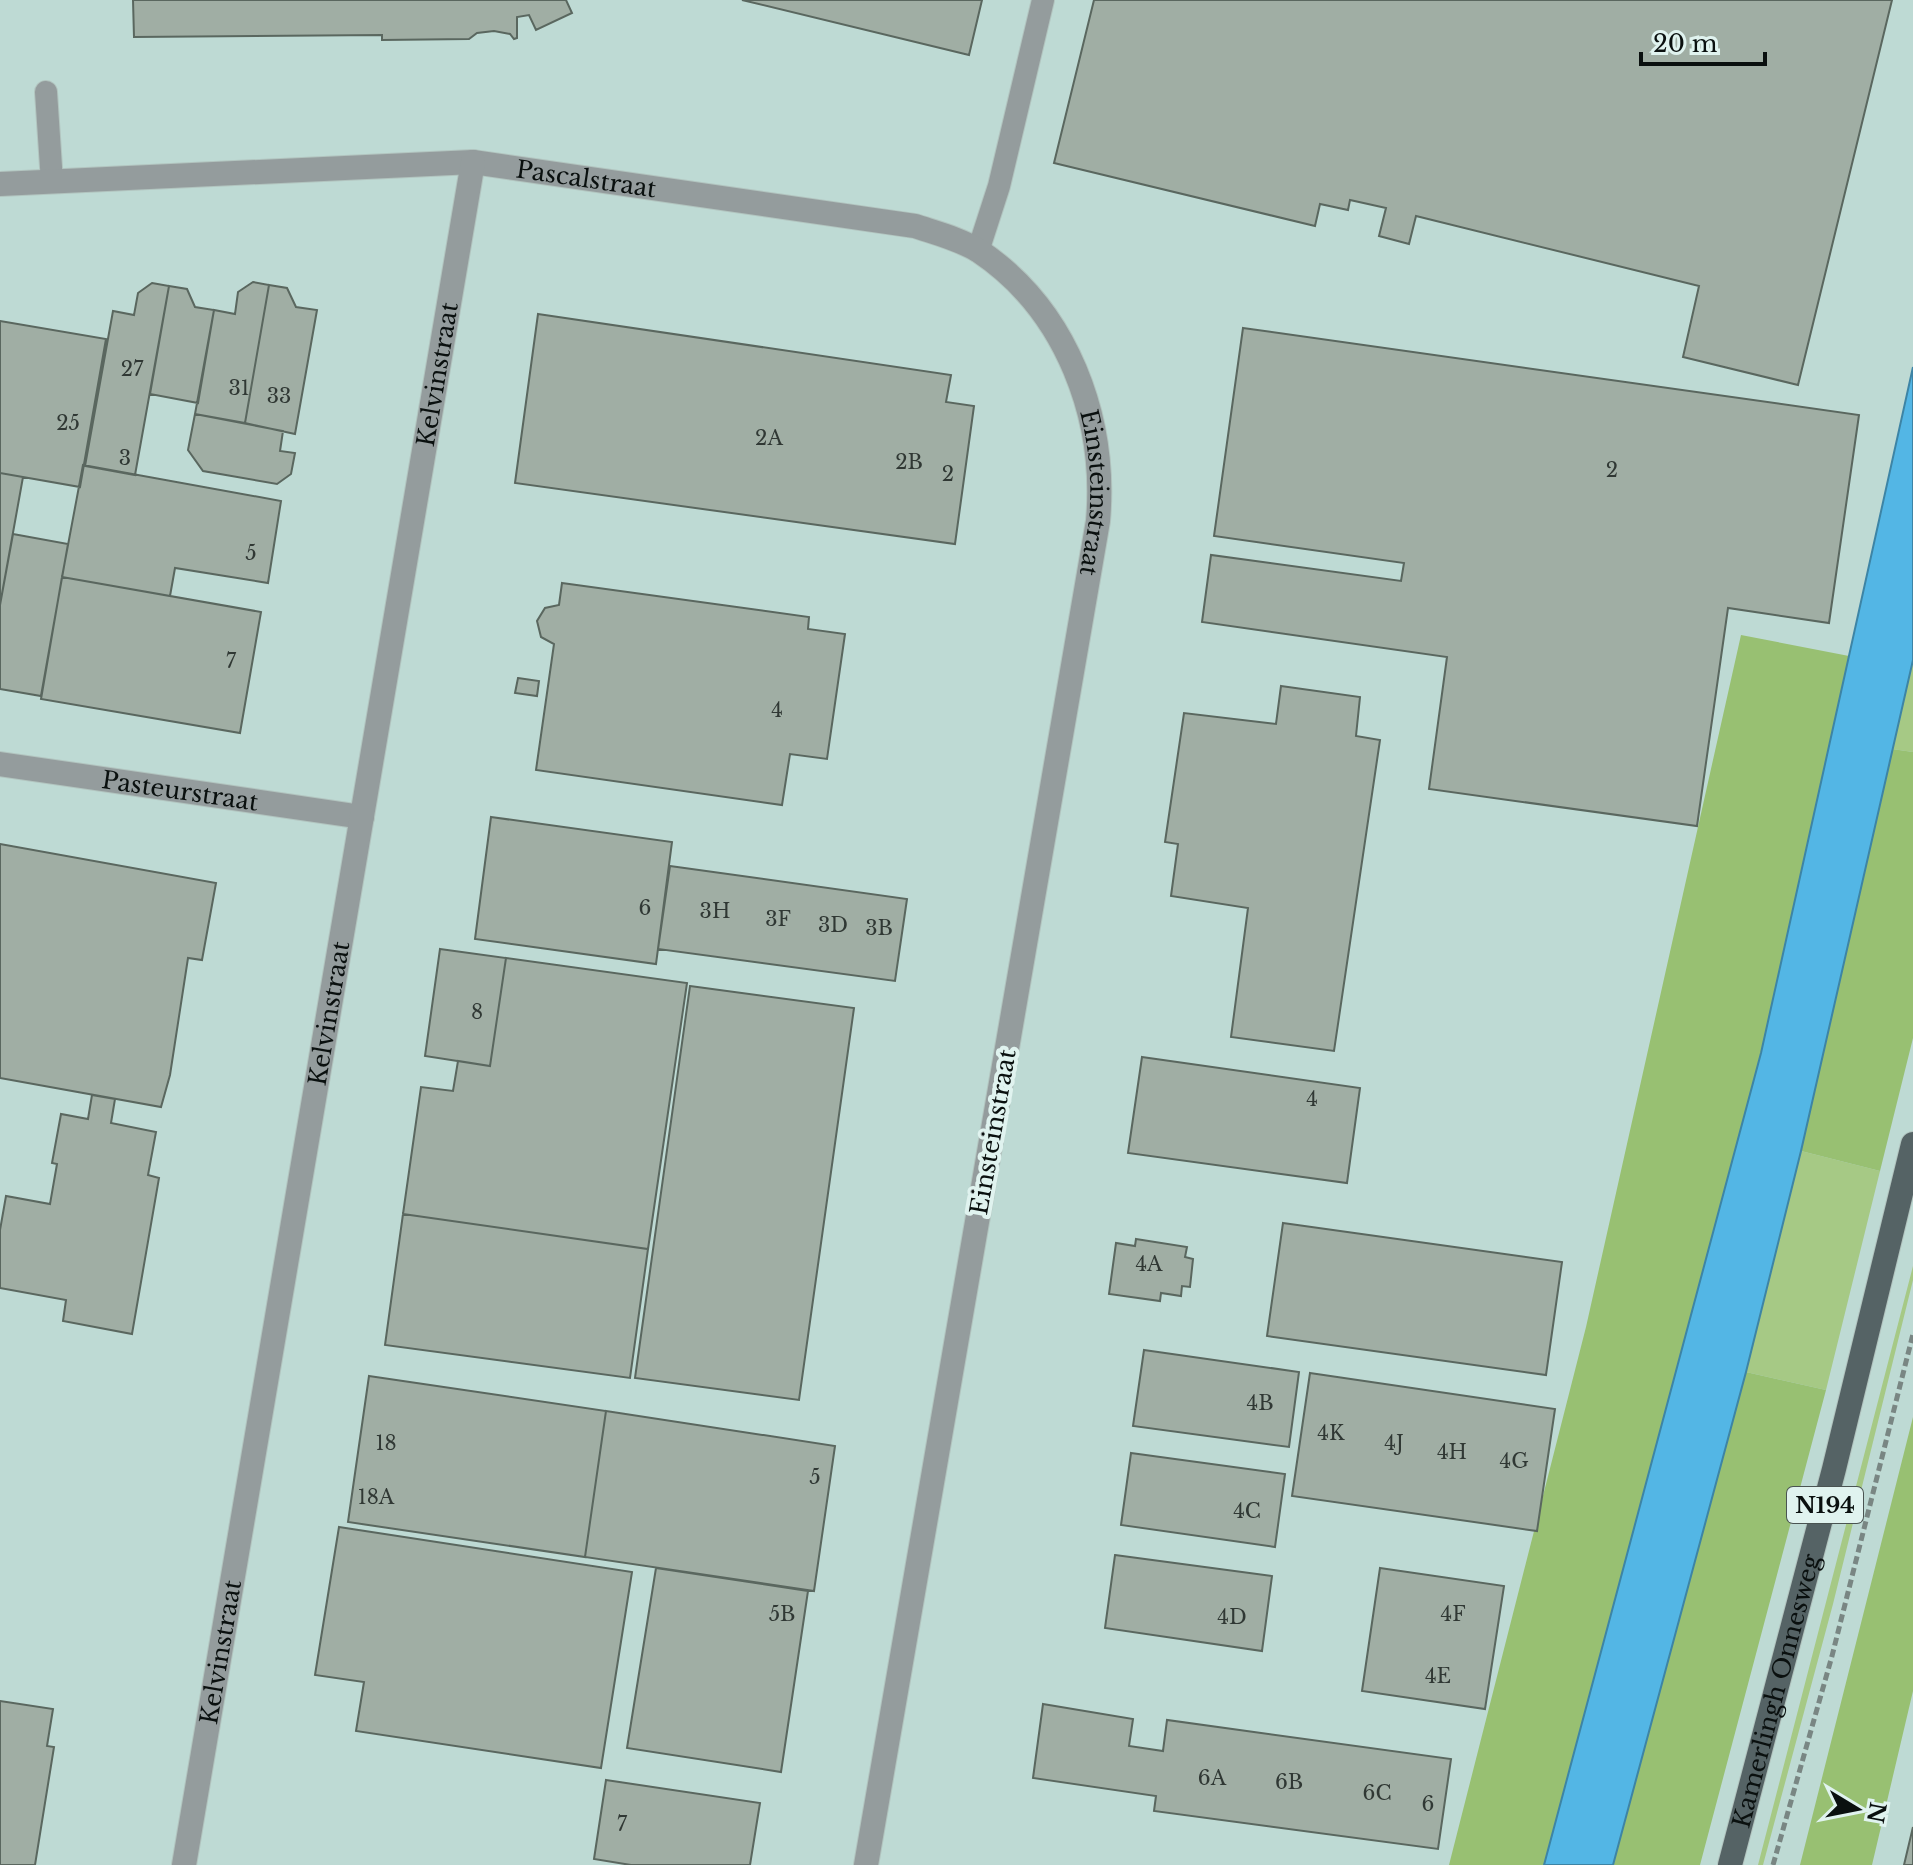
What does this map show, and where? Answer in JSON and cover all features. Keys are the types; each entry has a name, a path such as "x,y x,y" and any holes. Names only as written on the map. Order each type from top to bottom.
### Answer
{"main road":[{"name":"Kamerlingh Onnesweg","path":"1730,1865 1830,1484 1913,1144"}],"street":[{"name":"Pascalstraat","path":"0,184 473,162 915,226 978,251 1024,291 1063,341 1088,398"},
{"name":"Kelvinstraat","path":"184,1865 473,162"},
{"name":"Einsteinstraat","path":"866,1865 1098,521 1100,474 1088,398"},
{"name":"Pasteurstraat","path":"0,764 362,817"}],"lane":[{"path":"978,251 999,186 1043,0"},
{"path":"46,92 52,182"}],"path":[{"name":"Kamerlingh Onnesweg","path":"1773,1865 1832,1656 1913,1334"}],"shaded area":[{"path":"0,0 1913,0 1913,1865 0,1865"}],"green space":[{"path":"1741,635 1849,656 1761,1053 1544,1865 1449,1865 1586,1327"},
{"path":"1913,660 1913,752 1892,749"},
{"path":"1892,749 1913,752 1913,1038 1880,1171 1801,1151"},
{"path":"1801,1151 1880,1171 1826,1390 1746,1372"},
{"path":"1913,1266 1913,1280 1833,1604 1763,1865 1758,1865"},
{"path":"1746,1372 1826,1390 1700,1865 1613,1865"},
{"path":"1913,1417 1913,1691 1872,1865 1800,1865"}],"water":[{"path":"1913,367 1913,660 1801,1151 1746,1372 1613,1865 1544,1865 1761,1053"}],"building":[{"path":"133,0 566,0 572,13 536,30 529,15 517,17 517,38 514,39 510,34 494,31 477,33 469,39 382,40 382,35 134,37"},
{"path":"742,0 982,0 969,55"},
{"path":"1094,0 1892,0 1798,385 1683,357 1699,286 1416,216 1409,244 1379,236 1386,208 1350,200 1348,210 1320,204 1315,226 1054,163"},
{"path":"253,282 269,285 245,423 195,414 214,310 235,314 238,292"},
{"path":"152,283 169,286 135,475 85,466 113,311 134,315 138,293"},
{"path":"269,285 287,288 296,307 317,310 295,434 245,423"},
{"path":"169,286 187,289 195,307 214,310 198,403 150,394"},
{"path":"538,314 951,375 946,402 974,406 955,544 515,483"},
{"path":"0,321 106,339 80,487 0,473"},
{"path":"1243,328 1859,415 1829,623 1728,608 1697,826 1429,789 1447,657 1202,622 1211,555 1401,581 1404,563 1214,536"},
{"path":"195,414 283,431 280,451 295,453 291,474 277,484 203,471 188,450"},
{"path":"83,465 281,501 268,583 175,568 170,596 62,577"},
{"path":"0,473 23,477 0,605"},
{"path":"13,534 68,544 41,696 0,689 0,605"},
{"path":"62,577 261,612 240,733 41,699"},
{"path":"562,583 809,617 808,629 845,634 827,759 790,754 782,805 536,770 554,644 541,637 537,621 545,608 559,605"},
{"path":"518,678 539,681 537,696 515,693"},
{"path":"1281,686 1360,697 1356,736 1380,740 1334,1051 1231,1037 1248,908 1171,896 1178,844 1165,842 1184,713 1276,724"},
{"path":"491,817 672,842 656,964 475,939"},
{"path":"0,844 216,883 202,960 188,958 170,1075 161,1107 0,1078"},
{"path":"670,866 907,899 895,981 658,949"},
{"path":"440,949 506,958 490,1066 425,1056"},
{"path":"506,958 687,983 648,1249 403,1214 421,1087 453,1091 458,1061 490,1066"},
{"path":"690,986 854,1008 799,1400 635,1378"},
{"path":"1142,1057 1360,1088 1347,1183 1128,1153"},
{"path":"92,1095 115,1099 111,1123 156,1132 148,1175 159,1178 132,1334 63,1321 66,1300 0,1288 0,1230 6,1196 50,1204 57,1164 52,1163 61,1114 88,1119"},
{"path":"403,1214 648,1249 630,1378 385,1345"},
{"path":"1283,1223 1562,1262 1546,1375 1267,1336"},
{"path":"1136,1239 1187,1247 1185,1257 1193,1259 1190,1287 1182,1286 1181,1296 1161,1293 1160,1301 1109,1294 1116,1243 1135,1246"},
{"path":"1144,1350 1299,1372 1289,1447 1133,1426"},
{"path":"1310,1373 1555,1409 1537,1531 1292,1496"},
{"path":"369,1376 606,1411 585,1557 348,1522"},
{"path":"606,1411 835,1446 814,1591 585,1557"},
{"path":"1131,1453 1285,1474 1275,1547 1121,1525"},
{"path":"339,1527 632,1572 601,1768 356,1731 364,1682 315,1675"},
{"path":"1115,1555 1272,1576 1262,1651 1105,1628"},
{"path":"656,1568 808,1591 781,1772 627,1748"},
{"path":"1380,1568 1504,1586 1485,1709 1362,1691"},
{"path":"0,1701 53,1709 47,1746 54,1747 35,1865 0,1865"},
{"path":"1043,1704 1133,1719 1129,1746 1163,1751 1167,1720 1451,1759 1438,1849 1154,1811 1156,1796 1033,1778"},
{"path":"606,1780 760,1803 750,1865 631,1865 594,1859"},
{"path":"1913,1827 1913,1865 1904,1865"}]}
